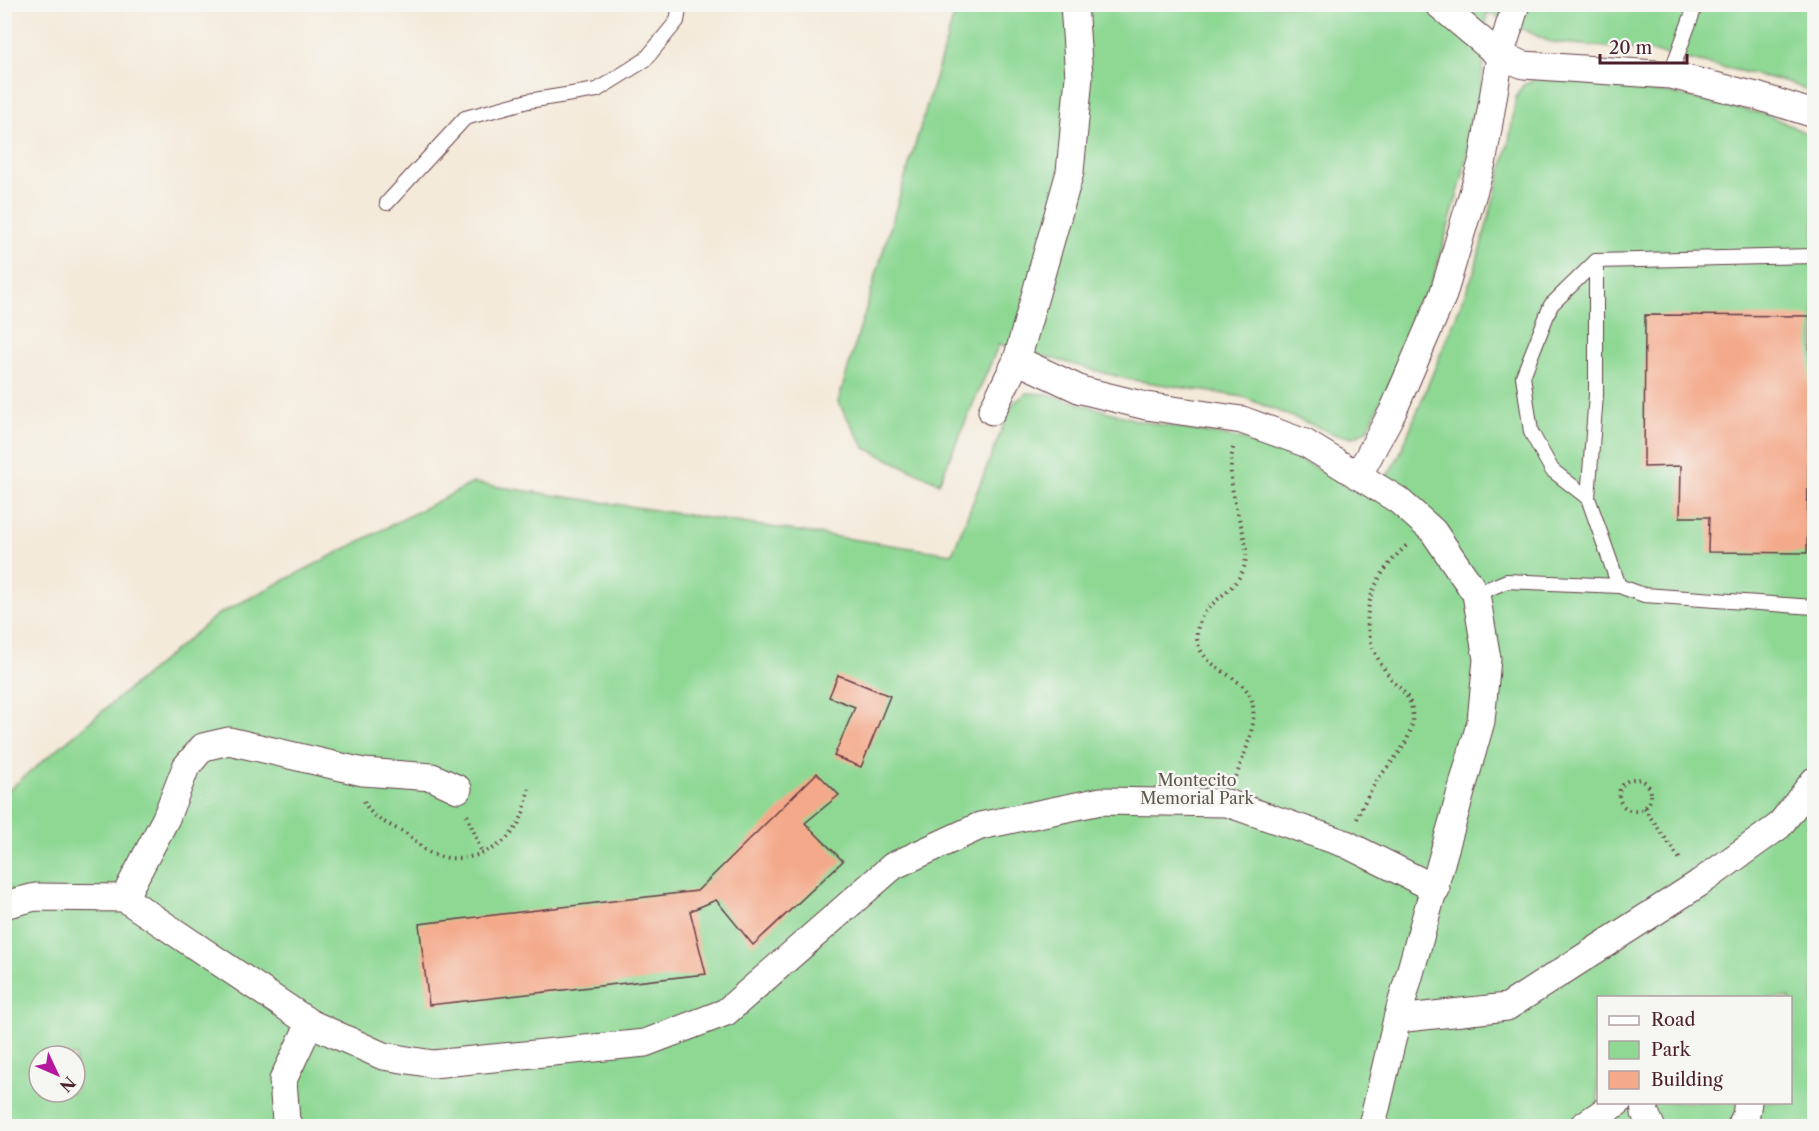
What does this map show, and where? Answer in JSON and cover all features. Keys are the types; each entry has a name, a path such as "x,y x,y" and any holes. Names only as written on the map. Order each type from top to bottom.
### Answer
{"street":[{"path":"992,411 1017,360 1070,172 1079,77 1074,4"},
{"path":"1438,4 1500,56 1524,65 1670,75 1757,96 1815,114"},
{"path":"1358,476 1394,411 1443,295 1483,159 1500,56 1516,4"},
{"path":"1017,360 1081,390 1146,406 1242,420 1305,443 1398,500 1433,531 1476,594 1487,659 1481,721 1436,889 1397,1019 1372,1126"},
{"path":"124,898 166,818 186,767 203,747 229,741 363,772 432,777 458,789"},
{"path":"1397,1019 1507,1007 1698,884 1779,826 1815,782"},
{"path":"4,905 35,897 124,898 310,1023 383,1056 433,1064 645,1042 726,1012 893,866 980,826 1101,801 1227,803 1346,844 1436,889"},
{"path":"289,1126 285,1121 283,1080 310,1023"},
{"path":"1583,1126 1615,1104"},
{"path":"1645,1104 1651,1126"},
{"path":"1741,1126 1748,1104"}],"lane":[{"path":"387,203 465,118 528,101 597,90 645,60 677,21 680,4"},
{"path":"1670,75 1696,4"},
{"path":"1588,498 1552,470 1531,432 1524,375 1551,305 1596,261 1815,256"},
{"path":"1596,261 1596,395 1588,498 1619,586"},
{"path":"1476,594 1507,581 1619,586 1644,595 1815,607"}],"path":[{"path":"1227,803 1253,726 1251,699 1241,685 1210,663 1200,647 1197,632 1203,615 1241,574 1245,561 1246,544 1236,509 1230,464 1242,420"},
{"path":"1346,844 1376,782 1411,733 1412,710 1407,693 1393,681 1371,647 1366,613 1373,589 1384,569 1415,537 1433,531"},
{"path":"363,772 362,796 367,808 379,820 414,838 426,851 443,857 462,858 498,847 515,828 522,815 528,789"},
{"path":"1640,779 1648,785 1651,795 1644,808 1633,811 1623,806 1618,796 1625,781 1640,779"},
{"path":"458,789 482,853"},
{"path":"1644,808 1698,884"}],"green space":[{"path":"957,5 1814,5 1814,94 1788,82 1650,51 1550,42 1487,12 1482,79 1462,179 1435,273 1396,370 1368,429 1355,437 1337,435 1243,397 1127,379 999,344 939,483 865,448 838,402"},
{"name":"Montecito Memorial Park","path":"1538,78 1674,94 1768,115 1814,137 1814,1126 5,1126 5,793 217,615 473,483 952,554 1012,404 1027,393 1047,394 1140,421 1243,439 1302,460 1373,500 1399,456 1474,272 1509,142 1516,97 1523,85"}],"building":[{"path":"1645,315 1810,316 1807,553 1708,552 1709,517 1680,517 1681,466 1644,467"},
{"path":"838,675 890,696 861,767 834,756 855,707 829,697"},
{"path":"817,773 839,795 805,823 843,861 753,945 716,900 690,911 706,974 429,1005 419,924 697,891"}]}
